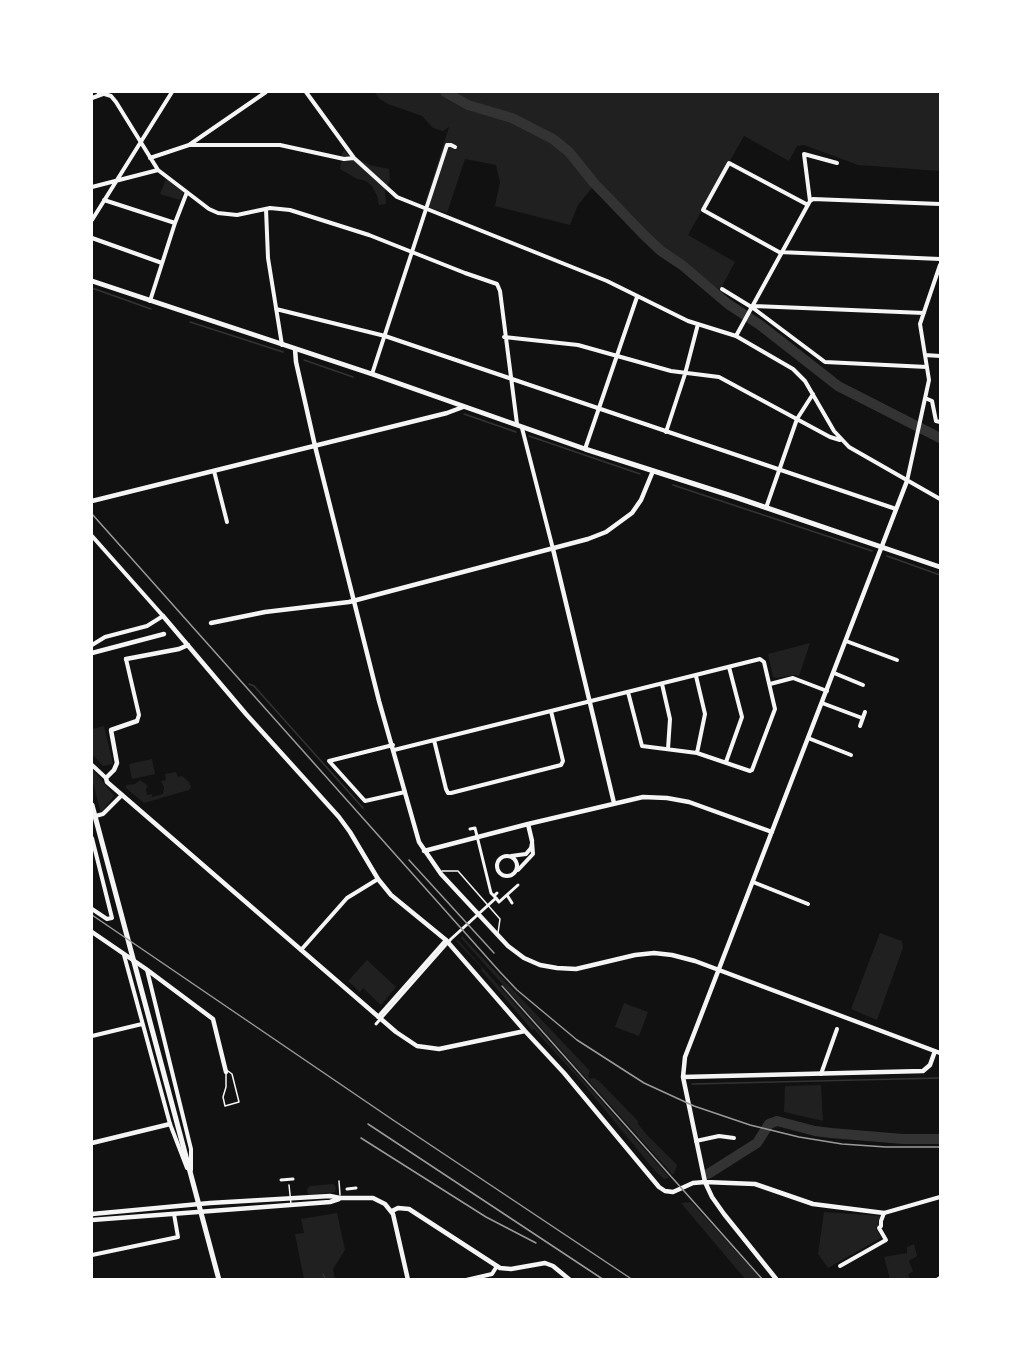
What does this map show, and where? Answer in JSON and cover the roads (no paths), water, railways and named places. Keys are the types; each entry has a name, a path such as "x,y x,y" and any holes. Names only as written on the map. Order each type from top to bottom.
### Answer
{"main road":[{"path":"92,281 940,567"},
{"path":"92,805 219,1280"}],"street":[{"path":"92,98 101,92 113,97 158,171 209,209 226,215 241,215 266,209 290,210 369,235 497,284 500,291 504,337 520,426 553,549 614,803"},
{"path":"92,220 172,92"},
{"path":"150,158 189,145 266,92"},
{"path":"306,92 354,158 377,176 391,193 427,210 599,278 698,324 736,336 793,369 805,381 841,440 849,447 940,500"},
{"path":"189,145 280,145 344,159 354,158"},
{"path":"372,374 447,146 455,147"},
{"path":"809,203 804,154 837,163"},
{"path":"809,203 729,163 703,210 779,252 940,259"},
{"path":"92,187 158,171"},
{"path":"150,301 187,192"},
{"path":"736,336 813,199 940,204"},
{"path":"104,200 175,223"},
{"path":"266,209 268,258 282,345"},
{"path":"92,238 162,263"},
{"path":"777,1280 724,1214 705,1182 683,1077 685,1057 908,481 929,380 920,324 940,265"},
{"path":"722,289 752,308 825,362 927,367"},
{"path":"585,449 637,297"},
{"path":"752,308 924,313"},
{"path":"276,309 385,336 896,509"},
{"path":"666,432 698,324"},
{"path":"504,337 578,345 685,374 719,377 830,437 841,440"},
{"path":"295,349 315,446 379,701 419,842 438,870 498,936 524,958 551,967 576,969 635,955 660,953 683,957 938,1052 923,1071 683,1077"},
{"path":"925,356 940,356"},
{"path":"766,508 797,419 813,393"},
{"path":"925,398 934,404 938,421"},
{"path":"92,501 447,413 463,407"},
{"path":"214,471 227,522"},
{"path":"211,623 265,612 354,601 588,539 619,524 636,507 653,471"},
{"path":"92,536 246,714 339,817 378,879 398,902 429,924 446,940 564,1073 659,1187 667,1192 673,1192 693,1183 755,1184 813,1204 884,1213 940,1197"},
{"path":"92,645 105,637 147,627 163,616"},
{"path":"92,653 164,634"},
{"path":"846,641 897,660"},
{"path":"106,778 117,763 111,730 137,722 140,715 126,659 179,649 188,645"},
{"path":"406,792 366,801 329,761 434,740 589,701 762,660 776,709 752,770 697,753 645,748 642,746 628,692"},
{"path":"726,762 742,717 729,667"},
{"path":"834,673 863,685"},
{"path":"696,676 705,714 697,753"},
{"path":"770,684 793,678 827,691"},
{"path":"662,684 670,719 668,749"},
{"path":"822,703 862,718"},
{"path":"434,740 446,789 448,793 452,793 561,765 563,761 551,711"},
{"path":"860,726 865,712"},
{"path":"808,738 851,755"},
{"path":"92,765 106,778 107,782 300,951 409,1042 429,1049 449,1048 525,1031"},
{"path":"92,817 103,814 122,795"},
{"path":"424,851 643,797 675,799 701,806 772,832"},
{"path":"528,824 532,841 533,855 515,872 506,876 500,873 497,867 501,858 526,854 531,848 532,841"},
{"path":"470,829 475,828 495,894 500,902 518,885"},
{"path":"92,838 112,918 107,919 92,909"},
{"path":"510,856 517,863 515,872"},
{"path":"300,951 347,898 378,879"},
{"path":"753,882 808,904"},
{"path":"376,1024 451,939 495,894"},
{"path":"507,895 512,903"},
{"path":"92,932 213,1019 226,1071"},
{"path":"378,1017 446,940"},
{"path":"124,954 170,1124 181,1155 192,1176"},
{"path":"146,969 191,1149 192,1176"},
{"path":"92,1036 142,1024"},
{"path":"821,1074 837,1029"},
{"path":"92,1143 170,1124"},
{"path":"696,1141 719,1136 734,1138"},
{"path":"281,1180 293,1179"},
{"path":"347,1189 356,1188"},
{"path":"92,1214 199,1205 330,1202 340,1198 373,1198 385,1204 392,1211 408,1280"},
{"path":"92,1220 201,1212 291,1202"},
{"path":"392,1211 398,1208 409,1209 497,1266 511,1269 542,1263 553,1266 570,1280"},
{"path":"840,1266 886,1240 879,1228 884,1213"},
{"path":"92,1255 178,1237 174,1214"},
{"path":"466,1280 492,1274 497,1266"}],"lane":[{"path":"438,870 458,871 500,919 498,936"},
{"path":"226,1071 232,1074 239,1102 225,1106 223,1097 226,1087 226,1071"},
{"path":"339,1181 340,1198"},
{"path":"289,1185 291,1202"}],"waterway":[{"path":"445,92 468,105 512,118 553,139 569,152 594,183 644,235 728,304 760,325 838,386 940,438"},
{"path":"92,288 151,309"},
{"path":"190,322 283,352"},
{"path":"304,360 353,377"},
{"path":"464,414 516,432"},
{"path":"529,436 640,474"},
{"path":"673,485 872,551"},
{"path":"887,556 940,575"},
{"path":"249,684 254,686 363,808"},
{"path":"692,1084 940,1078"},
{"path":"708,1174 757,1143 769,1124 777,1121 831,1133 903,1139 940,1139"},
{"path":"323,1274 326,1280"}],"railway":[{"path":"92,514 500,972 517,990 577,1040 644,1083 694,1106 750,1125 799,1137 842,1144 940,1147"},
{"path":"409,860 494,953"},
{"path":"92,915 633,1280"},
{"path":"502,986 763,1280"},
{"path":"368,1124 604,1280"},
{"path":"361,1138 486,1217 536,1243"}]}
